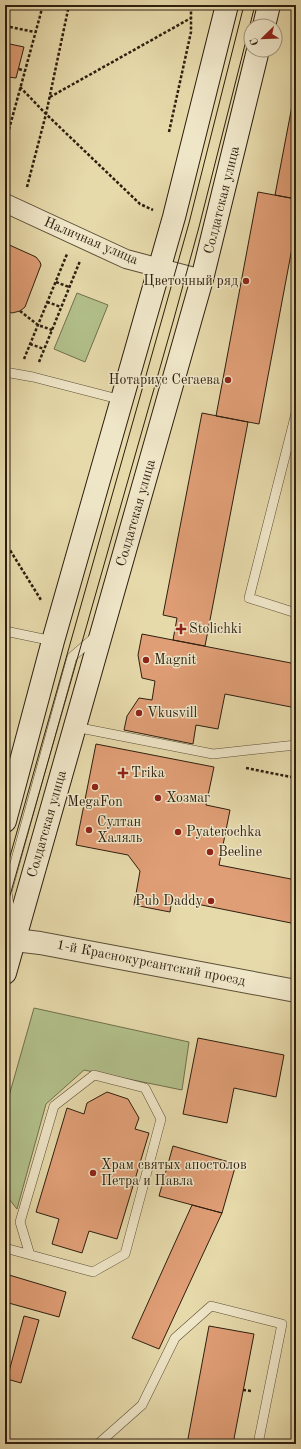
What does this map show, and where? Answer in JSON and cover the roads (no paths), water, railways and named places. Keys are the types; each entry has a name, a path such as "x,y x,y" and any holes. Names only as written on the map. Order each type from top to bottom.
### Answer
{"main road":[{"path":"5,821 53,641 174,217 227,5"},
{"path":"266,18 269,5"},
{"name":"Солдатская улица","path":"5,973 10,940 31,877 75,727 202,279 256,58"},
{"name":"1-й Краснокурсантский проезд","path":"10,940 40,943 296,991"}],"street":[{"name":"Наличная улица","path":"5,203 126,259 202,279"}],"lane":[{"path":"5,372 33,377 122,400"},
{"path":"296,413 249,598 296,613"},
{"path":"10,940 7,892 72,657 102,630"},
{"path":"5,631 53,641"},
{"path":"75,727 213,754 296,745"},
{"path":"5,1248 30,1255 93,1272 125,1254 161,1119 145,1088 94,1075 54,1106 20,1222 30,1255"},
{"path":"98,1444 142,1405 175,1338 211,1306 282,1324 258,1444"}],"tram line":[{"path":"5,874 189,223 244,5"},
{"path":"5,913 173,322 199,227 255,5"}],"place":[{"name":"Цветочный ряд","path":"246,281"},
{"name":"Нотариус Сегаева","path":"228,380"},
{"name":"Stolichki","path":"181,629"},
{"name":"Magnit","path":"146,660"},
{"name":"Vkusvill","path":"139,713"},
{"name":"Trika","path":"123,773"},
{"name":"MegaFon","path":"95,787"},
{"name":"Хозмаг","path":"158,798"},
{"name":"Султан Халяль","path":"89,830"},
{"name":"Pyaterochka","path":"178,832"},
{"name":"Beeline","path":"210,852"},
{"name":"Pub Daddy","path":"211,901"},
{"name":"Храм святых апостолов Петра и Павла","path":"93,1173"}]}
